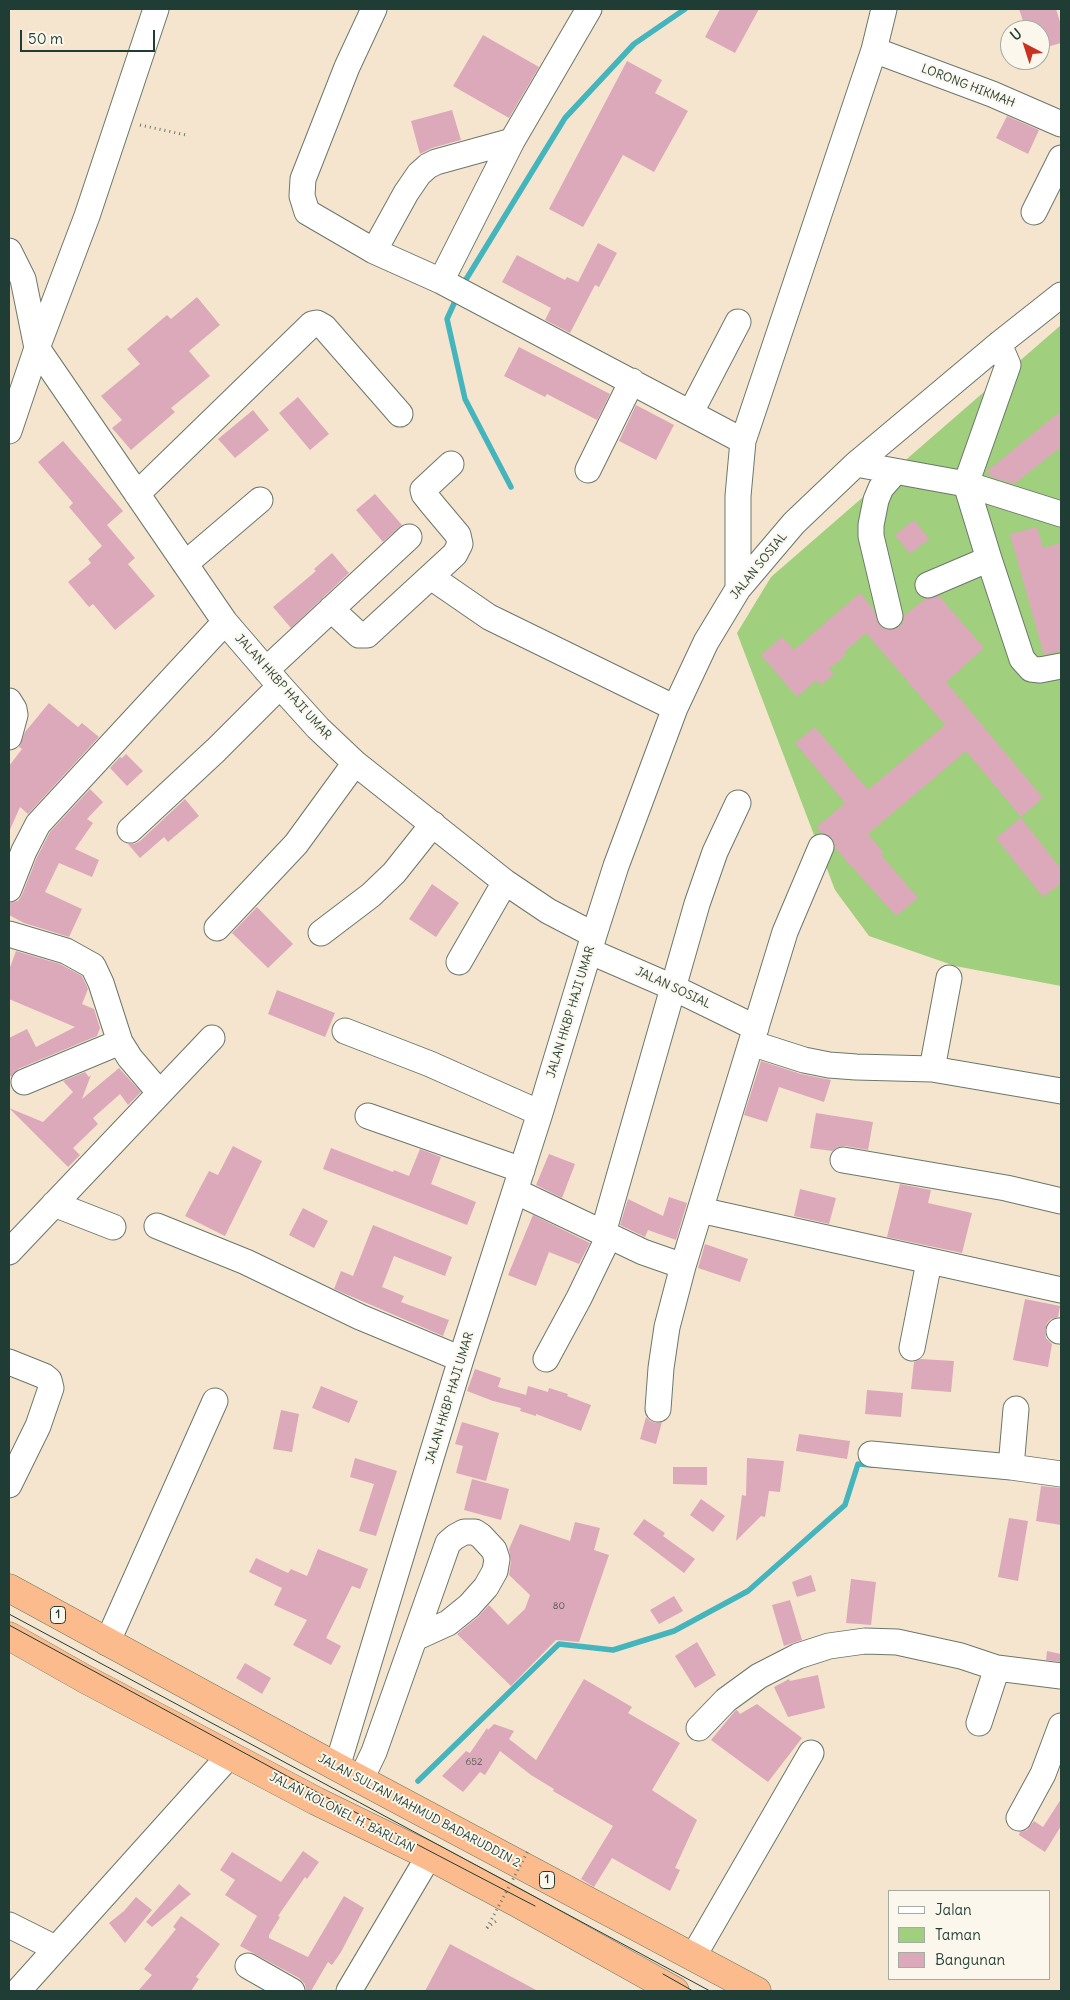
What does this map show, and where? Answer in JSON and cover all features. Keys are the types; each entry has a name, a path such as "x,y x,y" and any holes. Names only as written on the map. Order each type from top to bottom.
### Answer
{"highway":[{"name":"1","path":"9,1588 107,1643"},
{"name":"JALAN KOLONEL H. BARLIAN","path":"9,1636 85,1679 316,1801 429,1856 675,1991"},
{"name":"JALAN SULTAN MAHMUD BADARUDDIN 2","path":"107,1643 758,1991"}],"street":[{"path":"9,431 37,348 87,216 156,9"},
{"path":"374,9 347,67 303,179 302,196 307,212 374,251 441,281 743,441"},
{"path":"441,281 512,141 588,9"},
{"path":"738,589 738,496 743,441 874,50 884,9"},
{"name":"LORONG HIKMAH","path":"874,50 992,94 1061,124"},
{"path":"374,251 406,193 419,174 428,166 436,162 512,141"},
{"path":"1034,212 1061,158"},
{"name":"JALAN HKBP HAJI UMAR","path":"9,251 22,279 37,348 225,622 318,728 355,763 505,882 591,943 540,1114 461,1358 337,1767"},
{"name":"JALAN SOSIAL","path":"1061,295 999,344 856,464 794,523 738,589 706,642 675,708 619,857 591,943 754,1035 804,1060 856,1068 932,1069 1061,1091"},
{"path":"691,412 738,322"},
{"path":"137,494 312,324 317,323 324,326 400,414"},
{"path":"999,344 1008,365 966,484 1022,659 1031,669 1040,670 1061,666"},
{"path":"588,470 632,381"},
{"path":"331,610 357,634 364,636 369,634 456,554 460,539 423,492 426,486 451,464"},
{"path":"856,464 966,484 1061,514"},
{"path":"890,616 871,536 871,525 876,500 881,488 895,472"},
{"path":"185,564 260,500"},
{"path":"130,830 216,750 273,678 331,610 409,537"},
{"path":"928,585 989,559"},
{"path":"431,577 489,617 675,708"},
{"path":"9,890 24,851 38,824 225,622"},
{"path":"9,701 15,715 9,737"},
{"path":"217,928 296,844 355,763"},
{"path":"546,1359 579,1298 606,1234 672,987 697,904 715,852 738,802"},
{"path":"321,933 371,895 394,873 434,824"},
{"path":"658,1409 667,1327 683,1266 785,932 821,847"},
{"path":"459,962 505,882"},
{"path":"9,934 66,951 93,966 102,983 120,1042 130,1058 159,1092"},
{"path":"932,1069 949,978"},
{"path":"345,1031 430,1064 540,1114"},
{"path":"9,1252 212,1038"},
{"path":"24,1082 120,1042"},
{"path":"368,1116 518,1180 606,1234 643,1252 683,1266"},
{"path":"843,1160 1006,1188 1061,1201"},
{"path":"54,1204 112,1227"},
{"path":"700,1210 1061,1290"},
{"path":"157,1226 246,1262 360,1317 461,1358"},
{"path":"912,1348 929,1262"},
{"path":"9,1362 44,1376 49,1380 51,1388 38,1426 9,1485"},
{"path":"107,1643 215,1401"},
{"path":"1011,1467 1016,1409"},
{"path":"871,1454 1011,1467 1061,1474"},
{"path":"361,1779 374,1752 415,1638"},
{"path":"698,1728 726,1700 759,1676 798,1656 829,1646 865,1641 897,1642 961,1656 997,1668 1061,1676"},
{"path":"979,1723 997,1668"},
{"path":"1019,1818 1043,1774 1061,1726"},
{"path":"693,1957 811,1753"},
{"path":"18,1991 230,1755"},
{"path":"349,1991 429,1856"},
{"path":"9,1925 55,1948"},
{"path":"248,1966 292,1991"}],"path":[{"path":"120,120 186,135"},
{"path":"487,1928 530,1849"}],"green space":[{"path":"1061,325 1061,986 955,966 869,936 835,890 737,633 771,577"}],"building":[{"path":"720,9 759,9 735,53 705,37"},
{"path":"1019,9 1056,9 1061,25 1061,43 1050,46 1050,20 1023,20"},
{"path":"483,35 539,67 509,118 453,86"},
{"path":"627,61 662,80 655,93 688,111 654,172 623,155 583,227 549,209"},
{"path":"452,110 461,140 432,148 420,154 411,121"},
{"path":"1007,116 1039,130 1028,154 996,138"},
{"path":"598,243 617,253 599,287 595,285 570,333 545,320 551,308 502,282 517,255 565,280 567,277 578,282"},
{"path":"197,297 220,325 189,351 210,376 171,408 175,412 131,450 112,428 122,420 101,396 140,364 127,349 167,315 171,319"},
{"path":"519,347 610,394 597,420 547,394 545,397 504,376"},
{"path":"298,397 329,434 310,450 279,413"},
{"path":"636,405 674,425 656,460 619,441"},
{"path":"253,410 269,430 235,458 218,439"},
{"path":"1061,411 1061,447 1014,484 992,477 987,471"},
{"path":"63,441 123,511 107,525 135,558 128,564 155,596 115,630 93,604 89,607 68,582 91,563 88,559 102,546 69,507 73,503 38,462"},
{"path":"375,494 402,525 383,542 356,510"},
{"path":"914,520 929,539 910,554 895,535"},
{"path":"1037,527 1043,548 1061,543 1061,651 1044,655 1010,534"},
{"path":"332,553 349,573 291,628 273,607 316,571 314,569"},
{"path":"860,593 873,609 879,625 886,630 893,630 899,627 904,621 904,616 925,599 939,596 984,648 946,682 1043,798 1021,817 966,751 868,834 884,853 881,855 918,898 896,916 835,848 832,838 822,833 817,827 845,803 795,743 815,727 868,790 945,725 866,633 844,652 846,655 829,669 834,674 821,685 816,680 797,697 761,655 782,637 794,650"},
{"path":"49,703 78,727 82,723 99,737 28,814 20,807 9,832 9,766 22,749 19,747 25,732"},
{"path":"126,754 143,771 127,786 110,768 120,757 122,758"},
{"path":"90,789 103,802 87,819 93,823 75,849 99,860 92,877 59,863 45,892 82,909 69,937 24,923 9,915 9,903 18,901 22,895 37,857 50,832"},
{"path":"185,799 199,816 168,842 164,837 140,858 128,844 140,841"},
{"path":"1021,818 1061,869 1061,883 1043,897 996,838"},
{"path":"432,884 459,903 436,937 409,919"},
{"path":"257,907 293,944 268,968 232,933"},
{"path":"16,951 60,964 82,976 88,989 82,1004 94,1009 100,1028 97,1036 18,1069 11,1077 9,1073 9,1038 27,1029 36,1047 75,1027 9,999 9,970"},
{"path":"277,990 335,1013 325,1037 268,1014"},
{"path":"761,1061 801,1074 831,1080 824,1102 779,1087 767,1122 744,1115"},
{"path":"119,1068 141,1092 128,1105 120,1094 93,1118 98,1124 73,1148 80,1155 68,1167 9,1108 43,1122 73,1092 63,1081 85,1072 89,1077 91,1075 82,1099"},
{"path":"816,1113 873,1122 868,1150 845,1146 838,1147 832,1151 810,1148"},
{"path":"233,1146 262,1161 225,1236 185,1216 209,1171 218,1175"},
{"path":"331,1148 393,1172 394,1170 409,1176 420,1149 441,1157 431,1184 476,1202 467,1225 323,1169"},
{"path":"549,1154 575,1164 562,1198 536,1185"},
{"path":"900,1184 931,1190 928,1203 972,1213 962,1253 887,1237"},
{"path":"800,1189 836,1198 829,1224 794,1216"},
{"path":"669,1197 687,1203 676,1240 648,1230 645,1237 620,1225 628,1199 663,1216"},
{"path":"303,1208 328,1221 314,1248 289,1235"},
{"path":"533,1215 590,1243 579,1264 549,1252 536,1286 508,1275"},
{"path":"373,1225 452,1257 445,1276 394,1256 382,1287 404,1296 401,1302 449,1320 443,1336 334,1289 341,1271 353,1276"},
{"path":"705,1244 748,1259 740,1282 698,1268"},
{"path":"1025,1299 1060,1306 1058,1317 1051,1319 1047,1323 1045,1331 1046,1338 1052,1344 1048,1367 1013,1360"},
{"path":"921,1359 954,1361 951,1392 911,1389 914,1362"},
{"path":"475,1369 501,1378 498,1387 526,1395 528,1386 548,1392 549,1388 568,1394 567,1396 591,1405 581,1431 536,1414 536,1416 520,1411 521,1408 493,1401 467,1391"},
{"path":"321,1386 358,1401 349,1423 312,1408"},
{"path":"867,1390 903,1393 901,1417 865,1414"},
{"path":"281,1410 299,1414 292,1452 273,1449"},
{"path":"646,1417 656,1423 662,1422 656,1444 640,1439"},
{"path":"462,1422 499,1433 486,1481 456,1473 463,1446 455,1444"},
{"path":"799,1434 850,1441 847,1459 796,1451"},
{"path":"355,1458 397,1471 376,1536 359,1531 374,1484 350,1477"},
{"path":"747,1458 784,1461 780,1492 769,1491 765,1517 761,1516 736,1541 742,1495 746,1496"},
{"path":"673,1467 707,1467 707,1485 673,1484"},
{"path":"472,1479 509,1489 501,1520 464,1510"},
{"path":"1041,1486 1061,1488 1061,1525 1036,1521"},
{"path":"701,1499 725,1516 713,1532 690,1515"},
{"path":"1009,1518 1028,1521 1018,1581 998,1577"},
{"path":"644,1519 665,1533 663,1536 695,1559 684,1573 633,1534"},
{"path":"575,1522 600,1528 594,1550 609,1555 579,1642 556,1640 511,1686 457,1634 478,1617 489,1605 508,1625 525,1609 530,1595 509,1575 511,1561 509,1549 520,1524 570,1541"},
{"path":"318,1549 368,1569 360,1589 352,1586 326,1638 341,1646 331,1665 293,1645 307,1620 274,1605 282,1588 249,1572 256,1558 288,1573 291,1569 307,1576"},
{"path":"811,1575 816,1591 797,1597 792,1582"},
{"path":"851,1579 876,1582 871,1625 846,1623"},
{"path":"674,1596 683,1611 659,1624 650,1610"},
{"path":"790,1600 802,1640 784,1646 772,1605"},
{"path":"697,1642 716,1675 695,1688 675,1656"},
{"path":"1047,1651 1061,1654 1061,1662 1046,1660"},
{"path":"245,1663 271,1678 262,1694 236,1678"},
{"path":"818,1675 825,1708 788,1717 774,1687 789,1679 790,1681"},
{"path":"584,1679 632,1707 628,1713 680,1743 652,1790 697,1820 675,1868 680,1870 670,1891 612,1858 594,1887 581,1879 613,1826 553,1791 554,1789 531,1775 500,1751 485,1775 480,1772 463,1792 442,1776 466,1751 470,1753 487,1728 488,1730 494,1724 514,1731 509,1739 536,1760"},
{"path":"757,1704 802,1738 768,1782 711,1740 735,1711 737,1710 740,1714"},
{"path":"1061,1799 1061,1826 1045,1852 1019,1835 1020,1832 1027,1830 1034,1821 1043,1827"},
{"path":"303,1851 319,1862 307,1879 305,1877 278,1916 280,1917 269,1938 308,1957 344,1896 364,1908 341,1952 332,1965 328,1962 311,1991 306,1991 305,1984 299,1978 240,1946 257,1916 225,1895 235,1880 220,1870 232,1852 281,1882"},
{"path":"179,1884 191,1894 152,1927 146,1922"},
{"path":"136,1897 152,1910 125,1943 109,1923 124,1911"},
{"path":"181,1916 220,1944 196,1977 199,1979 191,1991 138,1991 152,1975 144,1969 176,1929 173,1927"},
{"path":"450,1944 538,1991 425,1991"}],"waterway":[{"path":"462,286 565,118 634,44 685,9"},
{"path":"457,297 447,319 465,399 511,487"},
{"path":"418,1781 559,1644 613,1650 674,1631 748,1591 845,1505 858,1464 872,1465"}],"tram line":[{"path":"9,1614 710,1991"},
{"path":"9,1625 309,1788 535,1906"},
{"path":"663,1974 693,1991"}]}
